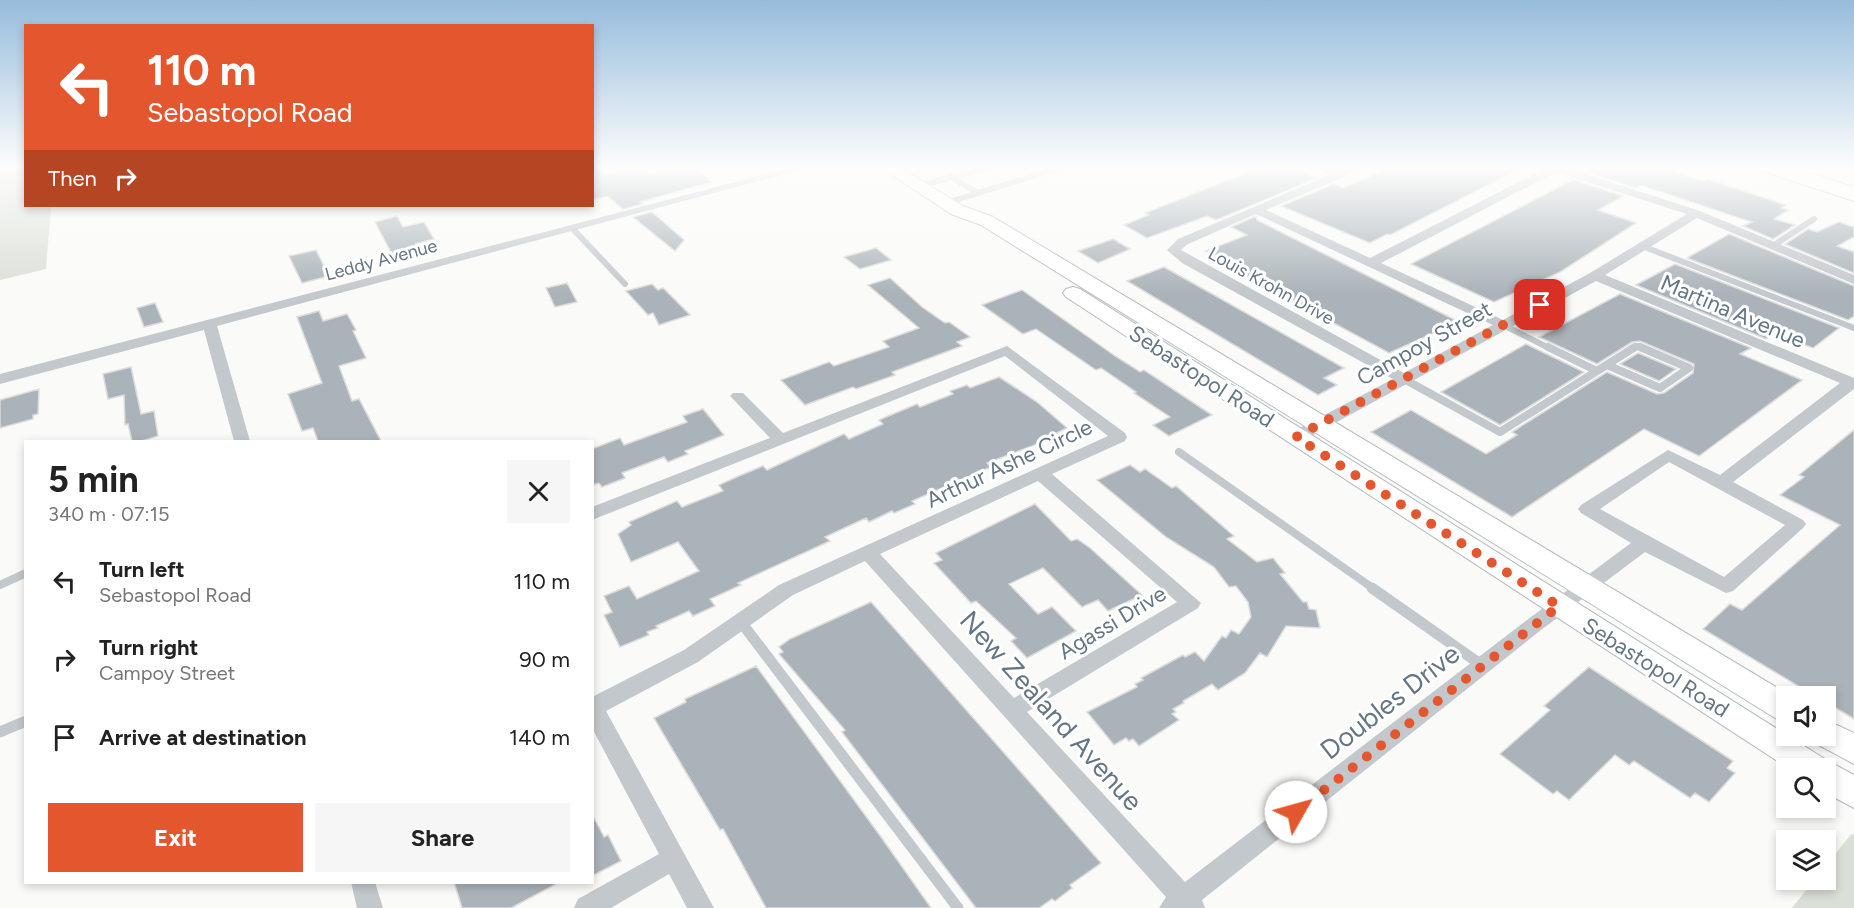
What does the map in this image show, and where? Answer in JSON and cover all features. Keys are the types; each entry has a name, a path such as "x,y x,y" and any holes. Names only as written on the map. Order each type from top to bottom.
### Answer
{"main road":[{"name":"Sebastopol Road","path":"953,209 971,226 1296,437 1799,758"},
{"name":"Sebastopol Road","path":"957,209 987,221 1587,585 1776,703"},
{"path":"1836,739 1854,750"},
{"path":"1836,781 1854,793"}],"street":[{"name":"Leddy Avenue","path":"0,379 644,209"},
{"path":"1371,263 1473,209"},
{"path":"1685,209 1854,280"},
{"path":"1257,210 1503,325"},
{"name":"Louis Krohn Drive","path":"1257,210 1182,242 1173,250 1186,260 1404,379"},
{"name":"Campoy Street","path":"1296,437 1595,276 1696,213"},
{"name":"Martina Avenue","path":"1595,276 1852,383"},
{"path":"209,323 242,440"},
{"name":"Arthur Ashe Circle","path":"594,513 1007,350 1119,437 786,590 691,656 594,705"},
{"path":"1721,483 1852,383"},
{"path":"738,396 780,439"},
{"path":"1668,455 1797,524 1726,585 1644,543 1587,509 1668,455"},
{"name":"Agassi Drive","path":"1012,710 1191,603 1040,473"},
{"name":"Doubles Drive","path":"1183,905 1559,606 1644,543"},
{"name":"New Zealand Avenue","path":"868,553 1012,710 1183,905"},
{"path":"594,708 701,908"},
{"path":"587,908 674,858"},
{"path":"364,884 370,908"}],"lane":[{"path":"1774,245 1814,219"},
{"path":"573,228 625,284"},
{"path":"1642,246 1854,328"},
{"path":"1503,325 1597,371"},
{"path":"1404,379 1500,432 1637,346 1689,368 1660,388 1607,365"},
{"path":"1179,452 1483,666"},
{"path":"0,585 24,574"},
{"path":"741,622 958,908"},
{"path":"0,732 24,723"}],"shaded area":[{"path":"0,209 51,209 46,269 0,280"},
{"path":"1851,834 1854,835 1854,908 1792,908 1806,890 1836,890 1836,853"}],"building":[{"path":"1154,209 1242,209 1216,220 1207,216 1147,238 1124,225 1149,215 1145,213"},
{"path":"1289,209 1440,209 1370,243"},
{"path":"1516,209 1599,209 1636,223 1560,272 1494,302 1411,264"},
{"path":"1714,209 1786,209 1788,210 1774,219 1795,225 1773,239 1743,226 1752,222"},
{"path":"652,212 684,240 675,251 633,217"},
{"path":"397,216 403,227 424,222 434,239 415,244 418,250 393,256 375,222"},
{"path":"1256,216 1257,220 1459,322 1389,353 1228,266 1231,264 1206,251 1247,235 1231,227"},
{"path":"1839,222 1854,227 1854,237 1837,246 1854,252 1854,273 1785,244 1808,229 1817,232"},
{"path":"1729,234 1854,286 1854,316 1848,320 1687,258"},
{"path":"1113,239 1130,249 1098,263 1078,251"},
{"path":"876,248 891,260 860,269 844,257"},
{"path":"316,250 329,276 302,283 289,256"},
{"path":"1675,264 1839,328 1813,348 1775,334 1766,339 1636,285"},
{"path":"1164,267 1344,368 1324,378 1337,385 1318,395 1127,281"},
{"path":"890,278 922,307 970,337 957,342 962,346 892,372 895,375 856,389 853,387 805,405 781,380 829,362 834,366 889,347 883,341 919,328 868,285"},
{"path":"567,283 577,302 555,307 546,288"},
{"path":"652,284 658,290 663,288 690,315 659,325 653,313 648,315 626,291"},
{"path":"1022,290 1115,356 1140,372 1144,370 1212,415 1169,436 1153,425 1170,417 1134,393 1136,392 1101,368 1096,370 1036,329 1023,334 982,305"},
{"path":"1620,294 1751,348 1740,354 1802,380 1699,456 1644,429 1512,517 1371,432 1411,410 1486,454 1517,435 1512,432 1607,372 1657,394 1664,393 1693,373 1694,364 1640,341 1632,342 1597,364 1539,337"},
{"path":"155,303 163,322 144,327 137,308"},
{"path":"319,311 323,321 347,314 356,330 353,331 366,358 339,366 352,401 359,399 380,440 318,440 313,428 302,431 288,394 322,383 297,317"},
{"path":"1526,344 1584,372 1500,425 1441,392"},
{"path":"1638,353 1676,369 1659,381 1620,364"},
{"path":"131,367 141,414 154,411 158,436 145,440 132,440 128,424 125,425 124,395 108,399 103,374"},
{"path":"999,377 1037,402 1067,428 1038,442 1040,443 987,463 991,467 912,501 915,504 894,513 892,511 869,522 866,518 825,537 830,541 738,583 741,585 710,599 715,606 693,616 689,611 656,626 658,628 647,632 649,635 620,647 604,615 612,612 604,596 629,586 637,599 699,571 678,542 631,562 618,534 631,525 629,522 677,501 682,507 723,491 719,485 763,466 767,470 844,434 849,439 883,424 879,420 917,404 920,407 953,394 950,391 967,385 970,388"},
{"path":"39,389 38,414 33,415 33,419 0,428 0,400"},
{"path":"703,409 724,435 685,451 688,454 668,462 664,457 622,473 625,478 602,487 599,483 594,484 594,448 620,438 624,445 687,422 683,416"},
{"path":"1854,430 1854,719 1836,708 1836,686 1798,686 1703,629 1730,604 1742,610 1840,525 1780,495 1804,477 1799,475"},
{"path":"1130,465 1140,472 1145,469 1172,488 1176,486 1234,536 1227,539 1257,562 1273,558 1285,573 1280,574 1303,602 1307,602 1309,609 1316,610 1320,628 1286,626 1267,657 1260,653 1245,673 1218,690 1212,684 1183,701 1184,703 1173,709 1176,712 1172,714 1179,720 1139,746 1133,739 1129,741 1126,738 1114,745 1087,712 1137,687 1135,684 1143,680 1141,678 1183,655 1185,657 1195,652 1204,661 1222,636 1226,638 1231,630 1239,634 1251,617 1248,602 1236,586 1229,587 1214,567 1166,537 1097,480"},
{"path":"1035,504 1071,541 1077,539 1090,548 1142,595 1108,611 1098,600 1082,607 1043,568 1009,584 1038,614 1052,607 1076,631 1027,658 1011,641 1016,638 976,601 971,603 934,563 942,560 936,553"},
{"path":"871,602 1101,863 1070,885 1072,888 1055,901 1052,899 1039,908 976,908 842,732 845,730 779,654 783,652 779,647 790,639"},
{"path":"756,666 931,908 766,908 723,829 720,830 654,718 686,702 685,699"},
{"path":"1589,667 1733,761 1727,768 1735,773 1709,802 1695,793 1690,798 1634,761 1629,765 1615,755 1569,800 1557,791 1553,794 1500,754 1550,710 1544,706"},
{"path":"594,818 604,837 608,835 621,861 594,875"},
{"path":"455,884 556,884 511,908 462,908"}],"route":[{"path":"1296,812 1559,606 1296,437 1540,305"}]}
